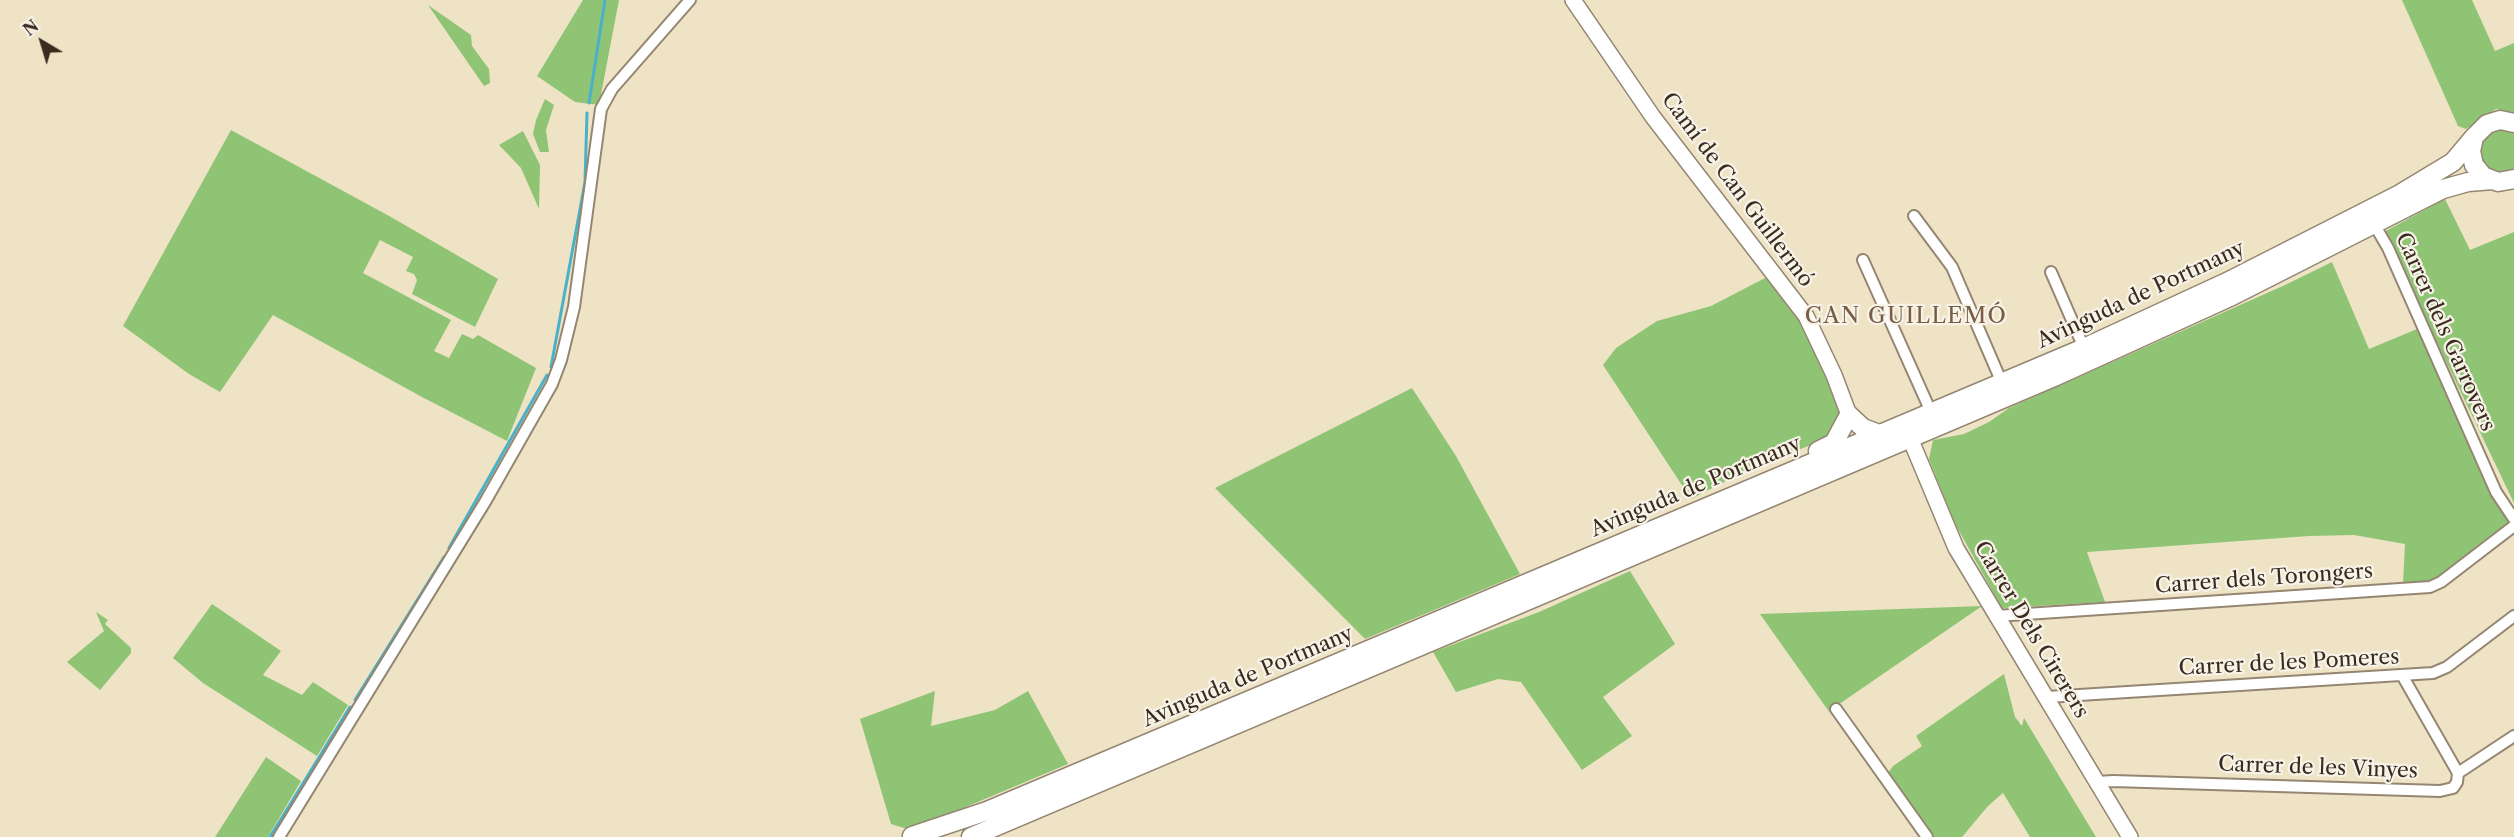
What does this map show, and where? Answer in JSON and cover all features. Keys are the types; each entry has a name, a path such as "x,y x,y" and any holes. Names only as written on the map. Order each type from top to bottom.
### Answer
{"main road":[{"name":"Avinguda de Portmany","path":"906,837 914,837 987,812 2084,348 2237,277 2410,189 2453,162 2487,124 2500,120 2513,122"},
{"path":"2474,137 2471,151 2474,165 2483,176 2507,181"},
{"name":"Avinguda de Portmany","path":"971,837 2155,332 2443,189 2468,182 2507,181"},
{"path":"1693,513 1723,492 1834,443 1849,415 1863,428 1879,434"}],"street":[{"path":"279,837 480,511 552,384 561,360 574,307 601,109 612,89 690,0"},
{"name":"Camí de Can Guillermó","path":"1573,0 1653,117 1806,316 1834,375 1849,415"},
{"path":"1914,216 1952,267 2002,383"},
{"name":"Carrer dels Garrovers","path":"2374,224 2388,248 2496,492 2514,519"},
{"path":"1863,260 1931,412"},
{"path":"2051,272 2084,348"},
{"name":"Carrer Dels Cirerers","path":"1910,438 1956,548 2130,837"},
{"name":"Carrer dels Torongers","path":"1996,616 2430,587 2441,582 2514,526"},
{"name":"Carrer de les Pomeres","path":"2047,697 2433,673 2442,670 2514,616"},
{"path":"2402,675 2458,773"},
{"path":"1836,709 1928,837"},
{"name":"Carrer de les Vinyes","path":"2097,782 2440,791 2453,788 2457,782 2458,773 2514,736"}],"green space":[{"path":"583,0 619,0 599,105 575,102 537,76"},
{"path":"2402,0 2472,0 2495,51 2514,43 2514,113 2496,109 2466,129 2458,126"},
{"path":"428,5 471,35 472,46 489,69 490,83 484,86"},
{"path":"545,99 554,105 546,130 549,152 540,152 533,134"},
{"path":"2514,128 2514,173 2506,175 2490,172 2480,160 2479,144 2488,130"},
{"path":"231,130 391,217 498,279 475,327 412,294 417,280 414,274 406,271 413,257 380,240 363,273 451,320 434,351 449,358 462,334 473,339 478,335 536,368 507,441 273,315 220,392 189,374 123,326"},
{"path":"523,131 540,165 539,209 521,168 499,145"},
{"path":"2445,199 2470,250 2514,232 2514,503 2384,232"},
{"path":"2332,262 2369,349 2417,329 2490,492 2509,522 2436,580 2403,583 2405,544 2354,535 2309,536 2087,552 2105,602 2002,608 1954,522 1929,459 1933,440 1964,434 1989,422 2009,408"},
{"path":"1767,277 1800,322 1823,367 1840,416 1833,430 1822,441 1757,465 1691,499 1603,365 1616,348 1657,321 1711,306"},
{"path":"1412,388 1456,456 1520,574 1365,639 1215,488"},
{"path":"1630,571 1675,644 1603,697 1632,736 1582,770 1521,682 1498,679 1456,692 1433,652 1539,612"},
{"path":"212,604 281,651 263,675 302,695 313,682 348,705 317,756 203,683 173,658"},
{"path":"1982,606 1832,709 1830,713 1760,614"},
{"path":"96,612 108,620 105,624 131,648 131,653 100,690 67,662 104,631"},
{"path":"2004,674 2015,717 2022,726 2024,718 2096,837 2030,837 2003,793 1988,806 1962,837 1923,837 1883,780 1893,766 1922,746 1916,736"},
{"path":"935,691 931,726 995,710 1028,691 1068,764 916,828 904,828 891,824 860,719"},
{"path":"266,757 301,781 268,837 215,837"}],"waterway":[{"path":"589,103 605,0"},
{"path":"551,367 585,182 587,113"},
{"path":"449,548 547,375"},
{"path":"355,700 444,557"},
{"path":"270,837 350,707"}],"district":[{"name":"CAN GUILLEMÓ","path":"1906,317"}]}
